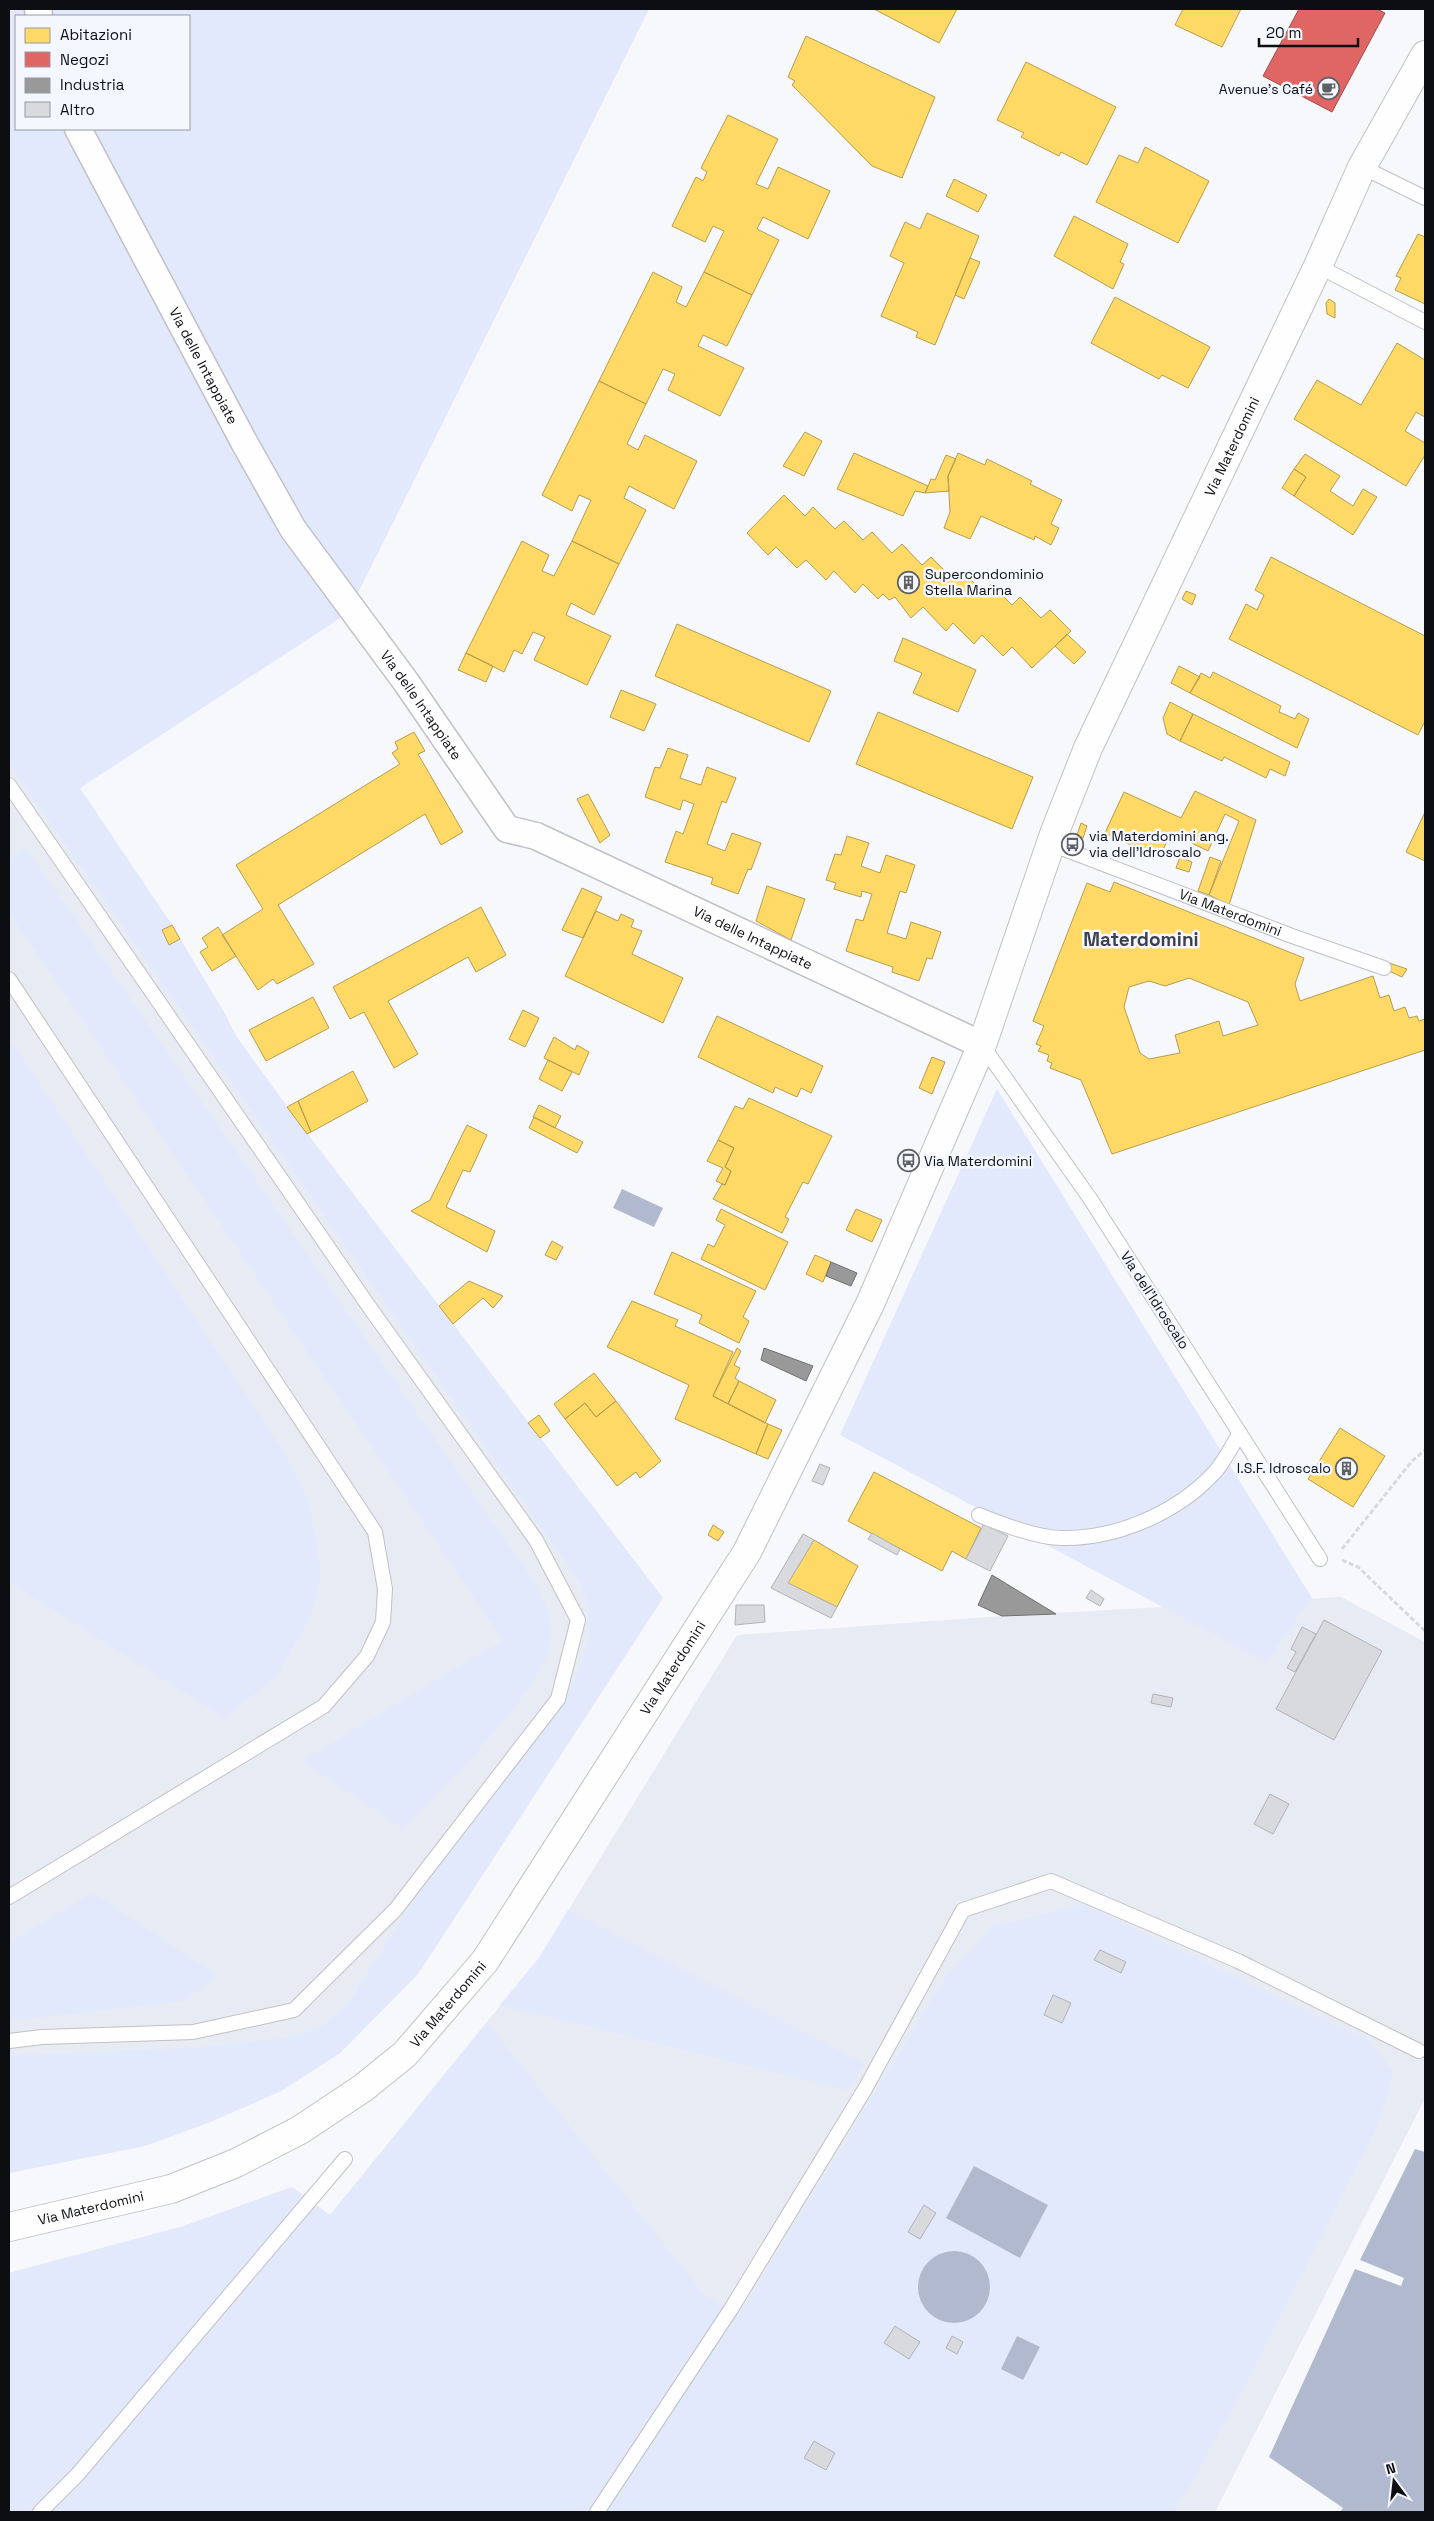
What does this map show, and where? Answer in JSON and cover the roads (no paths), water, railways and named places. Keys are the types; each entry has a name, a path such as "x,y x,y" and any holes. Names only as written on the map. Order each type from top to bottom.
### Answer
{"street":[{"name":"Via Materdomini","path":"9,2227 171,2189 236,2163 300,2130 363,2088 405,2054 485,1961 747,1552 870,1304 982,1046 1051,844 1088,748 1318,266 1362,168 1425,55"},
{"name":"Via delle Intappiate","path":"79,130 244,442 293,529 406,682 507,829 536,836 982,1046"}],"lane":[{"path":"1362,168 1425,198"},
{"path":"1318,266 1425,322"},
{"path":"9,785 370,1308 536,1540 578,1620 558,1698 396,1909 294,2010 193,2032 9,2041"},
{"name":"Via Materdomini","path":"1051,844 1292,936 1384,968"},
{"path":"9,979 375,1532 385,1590 383,1622 367,1656 324,1706 9,1897"},
{"name":"Via dell'Idroscalo","path":"982,1046 1091,1200 1240,1433 1325,1557"},
{"path":"979,1515 1004,1526 1061,1538 1100,1534 1138,1524 1174,1506 1216,1471 1240,1433"},
{"path":"597,2512 731,2309 865,2089 964,1910 1051,1881 1238,1961 1419,2051"},
{"path":"40,2512 78,2474 344,2159"}],"place":[{"name":"Avenue's Café","path":"1329,89"},
{"name":"Supercondominio Stella Marina","path":"909,582"},
{"name":"via Materdomini ang. via dell'Idroscalo","path":"1073,844"},
{"name":"Via Materdomini","path":"908,1161"},
{"name":"I.S.F. Idroscalo","path":"1347,1468"}],"district":[{"name":"Materdomini","path":"1141,939"}]}
